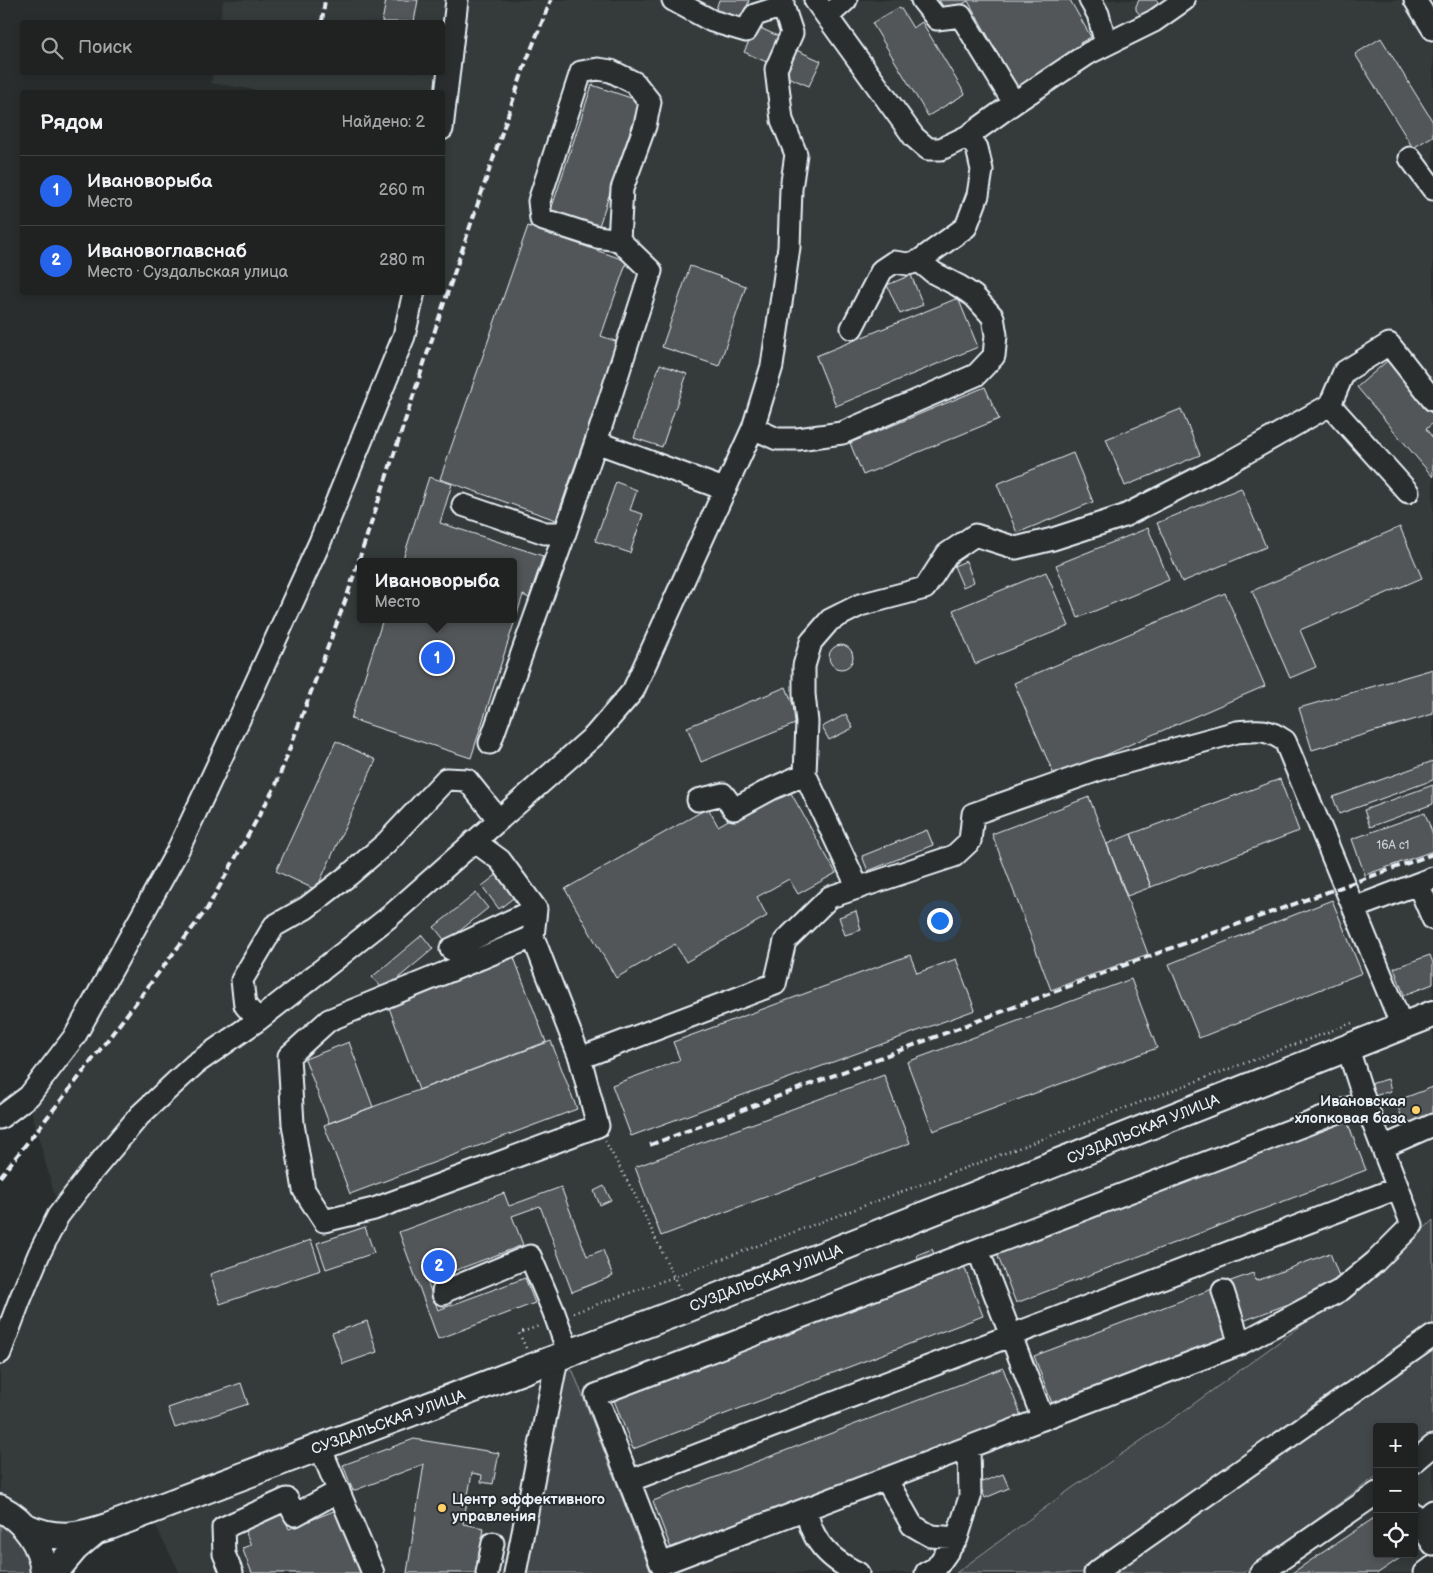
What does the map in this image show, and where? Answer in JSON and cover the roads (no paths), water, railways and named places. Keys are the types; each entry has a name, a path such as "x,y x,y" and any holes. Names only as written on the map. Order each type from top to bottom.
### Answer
{"main road":[{"name":"СУЗДАЛЬСКАЯ УЛИЦА","path":"24,1526 40,1533 65,1537 95,1531 689,1308 1433,1014"},
{"path":"0,1508 16,1518 37,1545 44,1573"},
{"name":"СУЗДАЛЬСКАЯ УЛИЦА","path":"54,1573 75,1548 95,1531"}],"street":[{"path":"445,103 457,0"},
{"path":"0,1353 39,1254 58,1216 140,1115 195,1064 258,1020 389,917 595,735 633,691 753,428 772,366 789,247 791,189 796,154 782,120 776,69 792,33 774,4 755,15 746,31 712,20 674,0"},
{"path":"846,0 822,8 914,137 928,149 942,149 968,136 1090,53 1154,21 1184,0"},
{"path":"922,0 937,19 961,16 1014,103"},
{"path":"1090,0 1098,14 1106,44"},
{"path":"1415,0 1433,30"},
{"path":"490,743 565,533 651,271 619,240 597,237 541,219 539,201 581,72 598,69 611,71 635,83 650,102 645,126 622,189 619,240"},
{"path":"852,328 882,270 894,262 908,264 919,261 966,227 978,195 982,170 977,148 968,136"},
{"path":"1410,158 1433,189"},
{"path":"753,428 776,439 798,439 842,433 976,375 994,356 996,335 993,317 974,296 934,273 919,261"},
{"path":"0,1118 30,1096 75,1036 177,852 244,711 320,542 404,336 413,295"},
{"path":"858,888 805,774 807,722 804,666 811,642 830,620 860,605 925,588 946,554 975,535 1016,548 1053,539 1124,516 1226,464 1330,405 1344,372 1389,344 1433,400"},
{"path":"1330,405 1408,492"},
{"path":"596,442 724,489"},
{"path":"463,506 545,533 565,533"},
{"path":"580,1058 775,984 785,941 830,897 954,856 970,841 973,814 1098,770 1237,732 1260,730 1273,732 1285,741 1402,1026"},
{"path":"698,800 723,794 734,809 771,789 805,774"},
{"path":"258,1020 245,1004 242,980 274,926 306,908 349,875 386,843 446,779 467,780 499,820"},
{"path":"474,841 500,860 536,909 532,937 580,1058 598,1126 374,1210 324,1221 304,1190 293,1124 289,1056 329,1020 532,937"},
{"path":"1354,908 1426,881 1433,920"},
{"path":"451,949 536,909"},
{"path":"1348,1049 1365,1102 1412,1225 1375,1262 1341,1290 1240,1344 661,1564 596,1395 1365,1102"},
{"path":"1383,1147 1433,1125"},
{"path":"629,1481 1398,1188"},
{"path":"978,1250 1043,1419"},
{"path":"443,1294 442,1292 530,1256 556,1319 553,1360 515,1573"},
{"path":"1223,1291 1240,1344"},
{"path":"1095,1573 1433,1336"},
{"path":"1418,1459 1433,1446"},
{"path":"320,1447 373,1573"},
{"path":"926,1573 936,1568 956,1538 970,1497 969,1447"},
{"path":"886,1478 912,1525 932,1536 956,1538"},
{"path":"232,1573 224,1554 224,1528 287,1499 295,1515 339,1491"},
{"path":"1261,1573 1373,1496"},
{"path":"806,1509 812,1531 824,1550 843,1566 858,1573"},
{"path":"1422,1516 1433,1544"},
{"path":"487,1573 493,1543"},
{"path":"1424,1573 1433,1567"}],"railway":[{"path":"322,20 325,0"},
{"path":"360,558 526,62 551,0"},
{"path":"0,1177 80,1076 207,909 276,785 357,566"},
{"path":"650,1145 1133,962 1433,854"}],"place":[{"name":"Ивановорыба","path":"437,658"},
{"name":"Ивановская хлопковая база","path":"1416,1110"},
{"name":"Ивановоглавснаб","path":"439,1266"},
{"name":"Центр эффективного управления","path":"442,1508"}]}
